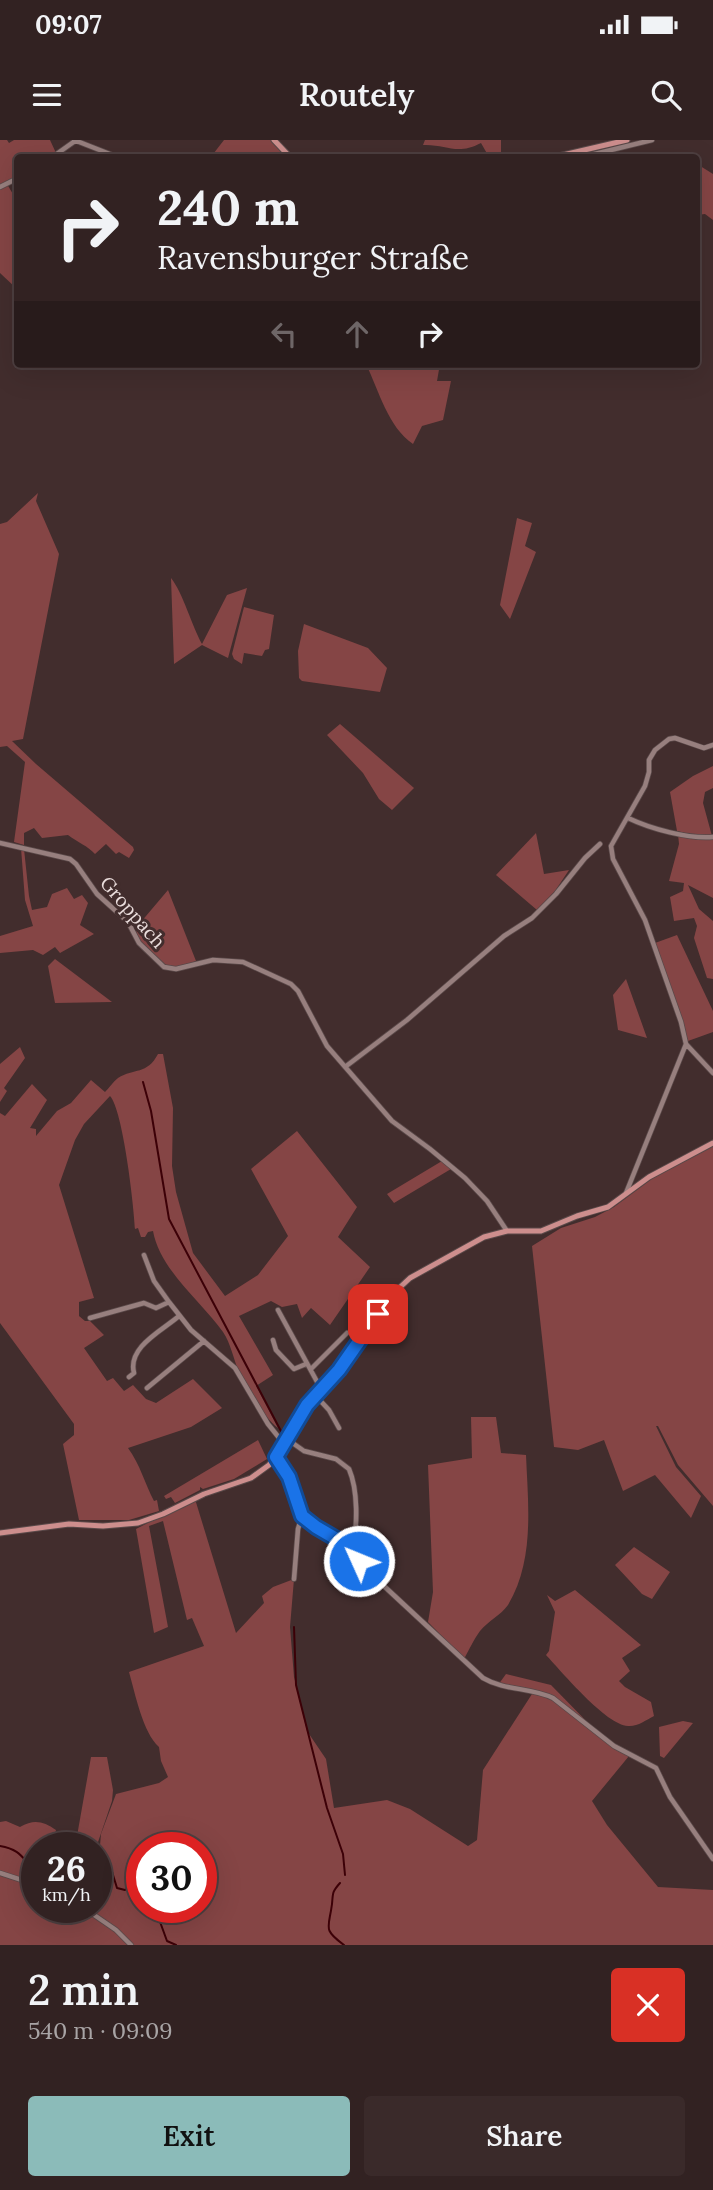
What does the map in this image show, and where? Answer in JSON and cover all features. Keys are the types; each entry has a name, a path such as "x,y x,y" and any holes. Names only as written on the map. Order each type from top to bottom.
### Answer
{"main road":[{"path":"274,140 287,154"},
{"path":"567,154 627,140"},
{"path":"0,1533 69,1524 103,1526 138,1523 201,1495 251,1478 276,1457 307,1405 339,1370 396,1290 410,1278 484,1237 507,1231 530,1233 551,1228 577,1216 608,1207 649,1177 713,1143"}],"street":[{"path":"594,154 652,140"},
{"path":"57,154 75,141 109,154"},
{"path":"713,745 704,748 675,738 662,744 649,760 645,786 611,846 611,852 645,920 681,1022 686,1044 713,1073"},
{"path":"628,818 659,830 701,838 713,837"},
{"name":"Groppach","path":"0,843 70,859 97,894 128,922 139,943 164,967 176,969 225,959 261,968 291,984 327,1046 345,1067"},
{"path":"507,1231 487,1201 465,1178 392,1121 345,1067 407,1020 504,936 532,918 556,894 584,858 600,844"},
{"path":"626,1194 686,1044"},
{"path":"144,1255 154,1281 169,1302 204,1341 235,1368 268,1424 285,1442 304,1451 335,1459 349,1469 355,1502 352,1548"},
{"path":"90,1318 144,1303 156,1308 169,1302"},
{"path":"278,1310 321,1389"},
{"path":"129,1377 134,1373 132,1364 142,1345 179,1315"},
{"path":"311,1369 347,1332"},
{"path":"273,1340 276,1350 294,1369 306,1364"},
{"path":"147,1388 204,1341"},
{"path":"316,1395 339,1428"},
{"path":"276,1457 289,1477 302,1516 352,1548 359,1561 483,1678 505,1688 553,1698 608,1742 656,1768 670,1797 713,1859"},
{"path":"294,1578 298,1530 302,1516"},
{"path":"0,1873 21,1880"},
{"path":"106,1923 131,1945"}],"shaded area":[{"path":"0,140 7,140 9,143 14,140 50,140 54,154 14,154 14,178 0,185"},
{"path":"224,140 274,140 285,154 213,154"},
{"path":"425,140 501,140 501,154 487,154 481,143 465,149 423,145"},
{"path":"700,166 713,174 713,220 705,214 700,215"},
{"path":"7,184 14,196 14,286 0,273 0,188"},
{"path":"368,368 439,368 437,381 451,381 443,420 422,426 413,444 397,428"},
{"path":"38,493 36,501 59,554 23,739 12,741 133,847 129,858 119,852 116,854 106,844 95,854 68,835 42,838 34,828 24,833 24,845 14,842 25,762 7,746 0,747 0,524 7,522"},
{"path":"517,518 532,523 525,546 536,552 510,619 500,605"},
{"path":"171,578 180,592 202,644 227,595 247,588 228,658 202,645 174,664"},
{"path":"244,607 274,615 269,649 265,650 262,656 244,653 242,664 234,659 232,654"},
{"path":"304,624 368,648 387,668 380,692 302,681 299,678 298,651"},
{"path":"340,724 414,788 392,810 379,799 363,773 327,735"},
{"path":"713,766 713,788 705,792 703,803 712,836 701,837 677,831 670,792"},
{"path":"536,833 544,874 569,870 555,891 537,910 496,875"},
{"path":"678,834 699,840 713,839 713,898 688,885 699,909 713,921 713,979 707,978 694,938 697,926 694,918 674,921 670,897 683,891 684,883 669,881 679,844"},
{"path":"21,848 24,849 32,910 47,907 52,894 67,888 74,899 82,895 88,903 80,925 94,934 60,953 55,947 43,955 33,950 0,953 0,936 33,926 25,900"},
{"path":"168,890 196,961 180,967 164,965 140,941 135,929"},
{"path":"677,935 713,1011 713,1032 688,1041 655,943"},
{"path":"55,959 112,1002 55,1003 48,966"},
{"path":"626,979 647,1038 618,1030 613,995"},
{"path":"20,1047 25,1058 4,1088 7,1091 0,1102 0,1064"},
{"path":"158,1054 163,1054 173,1108 172,1166 176,1192 193,1253 225,1296 258,1275 288,1236 251,1169 297,1131 357,1207 338,1237 370,1267 330,1325 311,1308 302,1318 297,1304 282,1307 271,1301 239,1316 273,1375 256,1386 278,1428 246,1386 223,1332 172,1272 157,1245 153,1231 141,1237 138,1228 135,1229 123,1138 115,1105 110,1096 84,1124 75,1140 59,1185 94,1298 79,1302 79,1316 90,1321 104,1335 84,1348 107,1381 113,1378 124,1391 133,1385 146,1399 156,1403 193,1379 222,1408 191,1427 128,1448 154,1501 157,1500 159,1511 129,1520 79,1520 63,1444 74,1435 74,1424 0,1323 0,1113 5,1116 32,1084 47,1100 30,1128 36,1129 36,1136 57,1111 71,1103 91,1080 105,1092 118,1078 145,1068"},
{"path":"713,1146 713,1506 678,1465 656,1426 676,1467 701,1496 691,1518 655,1475 623,1491 604,1440 578,1450 554,1447 532,1246 561,1228 595,1217 614,1207 653,1178"},
{"path":"442,1161 451,1169 394,1203 387,1194"},
{"path":"471,1417 496,1417 501,1453 526,1455 528,1532 517,1588 502,1612 480,1631 464,1659 428,1622 433,1592 428,1465 472,1458"},
{"path":"258,1440 267,1459 234,1479 203,1489 200,1487 200,1490 175,1503 171,1497 166,1499 164,1496"},
{"path":"195,1499 236,1633 264,1603 262,1596 273,1587 294,1579 290,1627 294,1677 307,1731 326,1759 334,1808 387,1800 410,1809 468,1846 477,1840 483,1770 532,1694 542,1696 559,1704 601,1738 629,1756 592,1801 607,1825 658,1887 713,1890 713,1945 0,1945 0,1822 6,1821 20,1827 38,1822 56,1830 21,1832 21,1923 112,1923 112,1832 102,1832 116,1794 159,1783 168,1777 161,1761 159,1747 144,1723 129,1672 204,1646 192,1618 187,1620 163,1521 149,1526 168,1627 154,1633 136,1529"},
{"path":"634,1547 670,1572 652,1599 642,1594 615,1565"},
{"path":"575,1590 641,1645 622,1658 630,1671 619,1681 651,1702 654,1716 628,1726 608,1717 546,1655 549,1651 555,1612 547,1595 555,1601"},
{"path":"506,1674 551,1685 600,1735 549,1695 498,1685"},
{"path":"683,1721 693,1723 664,1758 660,1756 659,1727"},
{"path":"91,1757 107,1757 113,1790 101,1832 78,1832"}],"waterway":[{"path":"143,1082 151,1111 169,1219 282,1433"},
{"path":"294,1627 296,1685 327,1808 343,1854 345,1875"},
{"path":"0,1846 21,1856"},
{"path":"112,1872 117,1888 126,1889"},
{"path":"340,1883 333,1893 329,1928 332,1935 344,1945"},
{"path":"160,1923 167,1941 176,1945"}],"route":[{"path":"359,1561 352,1548 302,1516 289,1477 276,1457 307,1405 339,1370 378,1314"}]}
